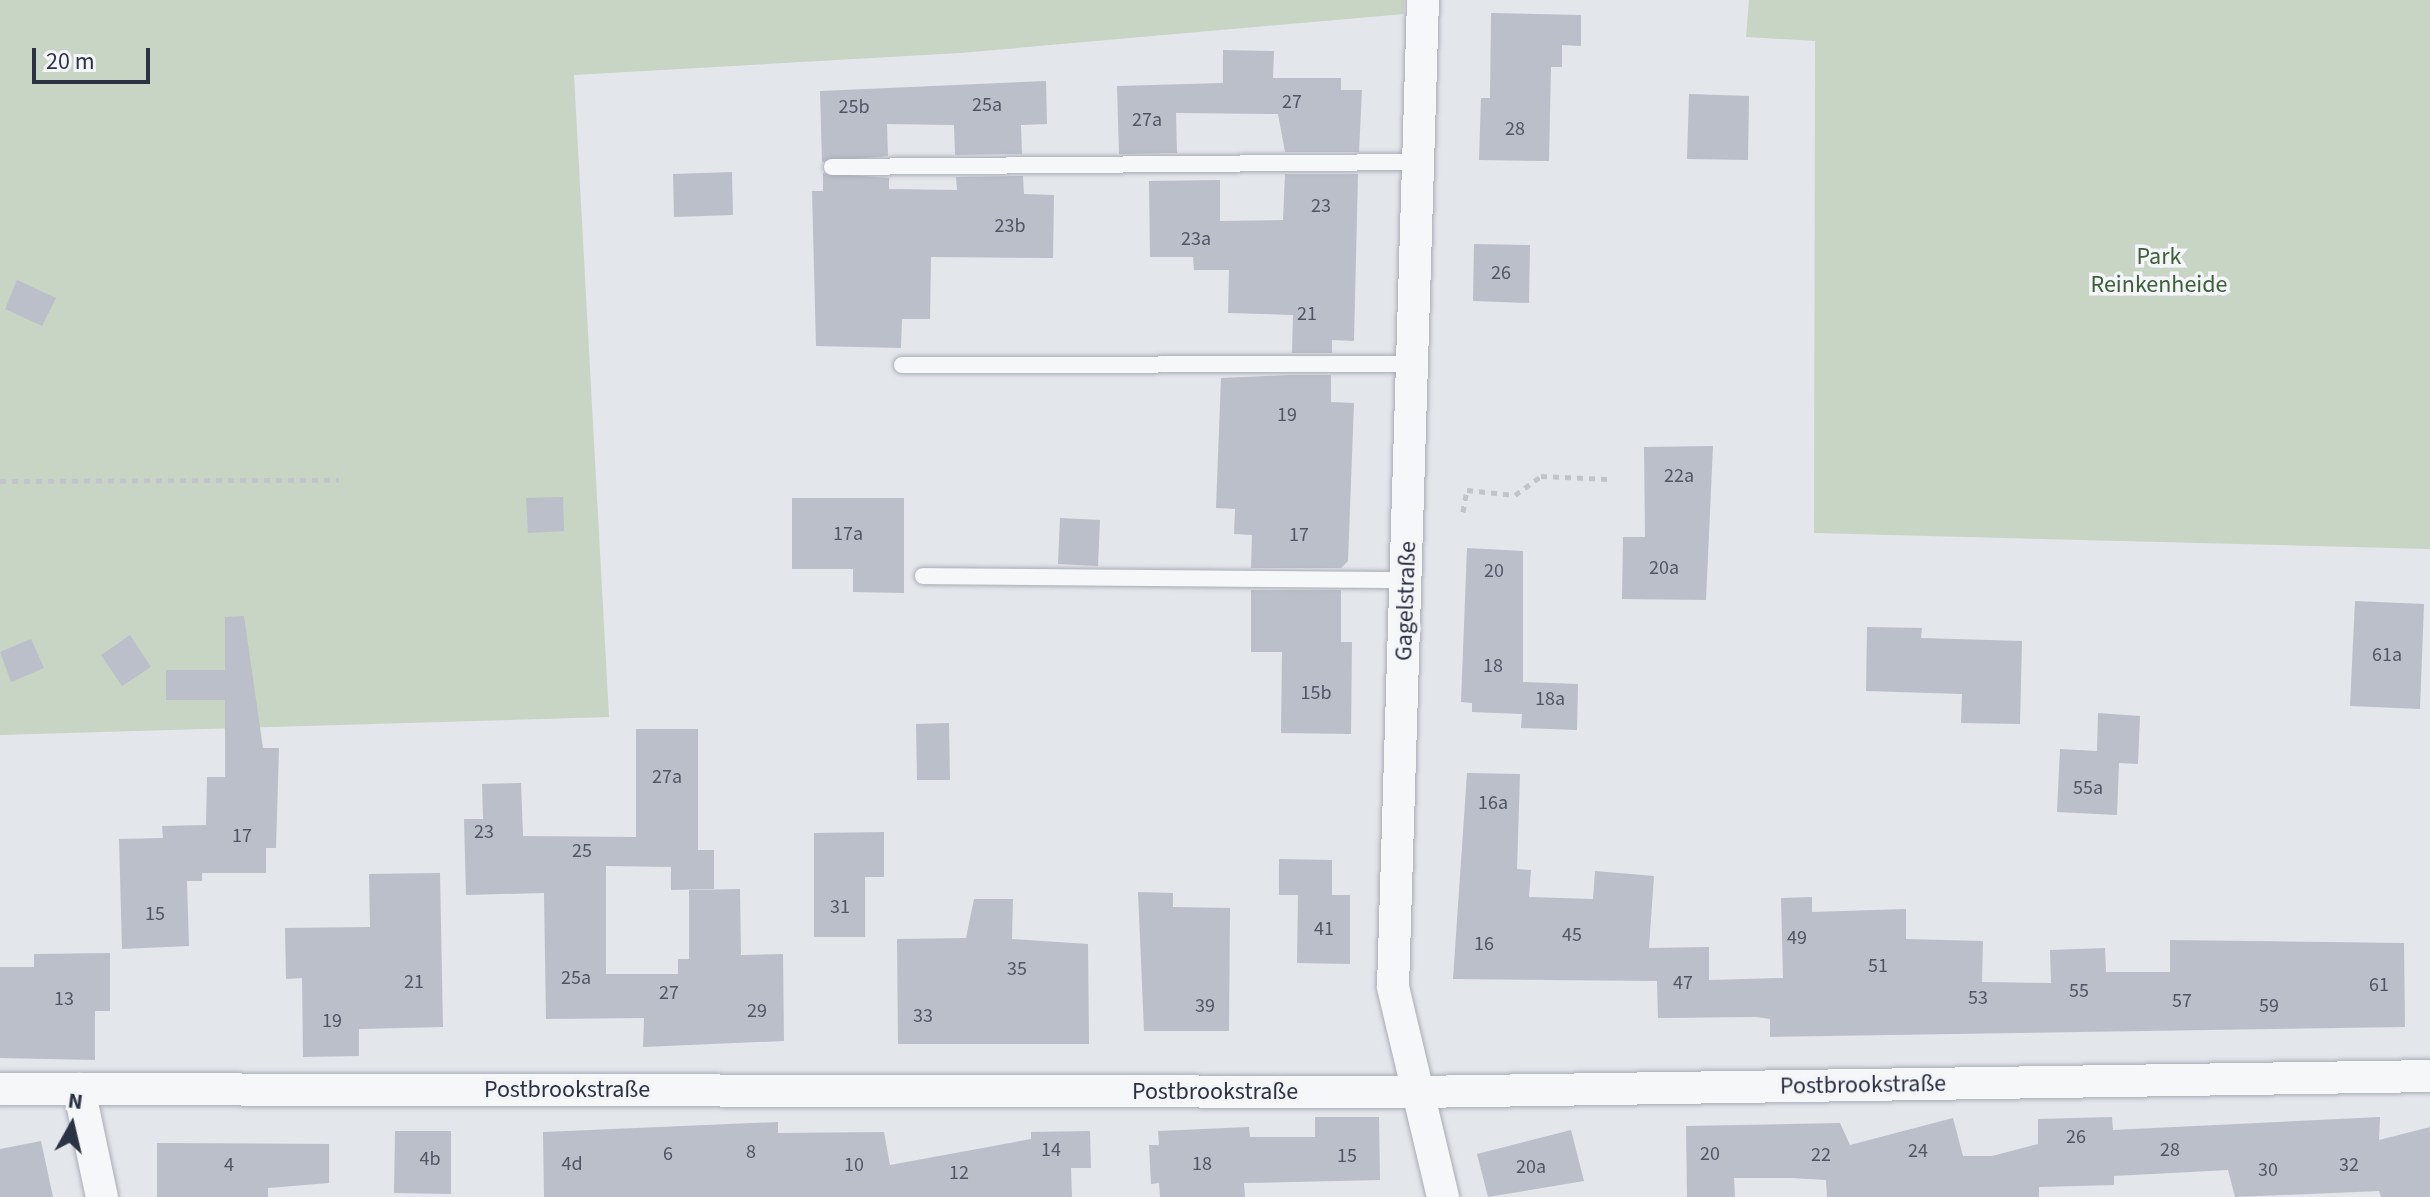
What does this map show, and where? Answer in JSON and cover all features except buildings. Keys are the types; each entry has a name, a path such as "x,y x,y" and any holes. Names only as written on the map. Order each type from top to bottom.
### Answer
{"street":[{"name":"Gagelstraße","path":"1423,0 1393,987 1415,1092 1443,1197"},
{"name":"Postbrookstraße","path":"0,1089 1415,1092 2430,1076"},
{"path":"79,1089 102,1197"}],"lane":[{"path":"832,167 1418,162"},
{"path":"902,365 1413,364"},
{"path":"923,576 1406,580"}],"path":[{"path":"1463,512 1467,490 1515,495 1541,476 1609,479"},
{"path":"0,481 339,480"}],"green space":[{"path":"0,0 1404,0 1404,14 960,53 574,75 609,717 0,735"},
{"name":"Park Reinkenheide","path":"1749,0 2430,0 2430,549 1814,533 1815,41 1746,37"}]}
